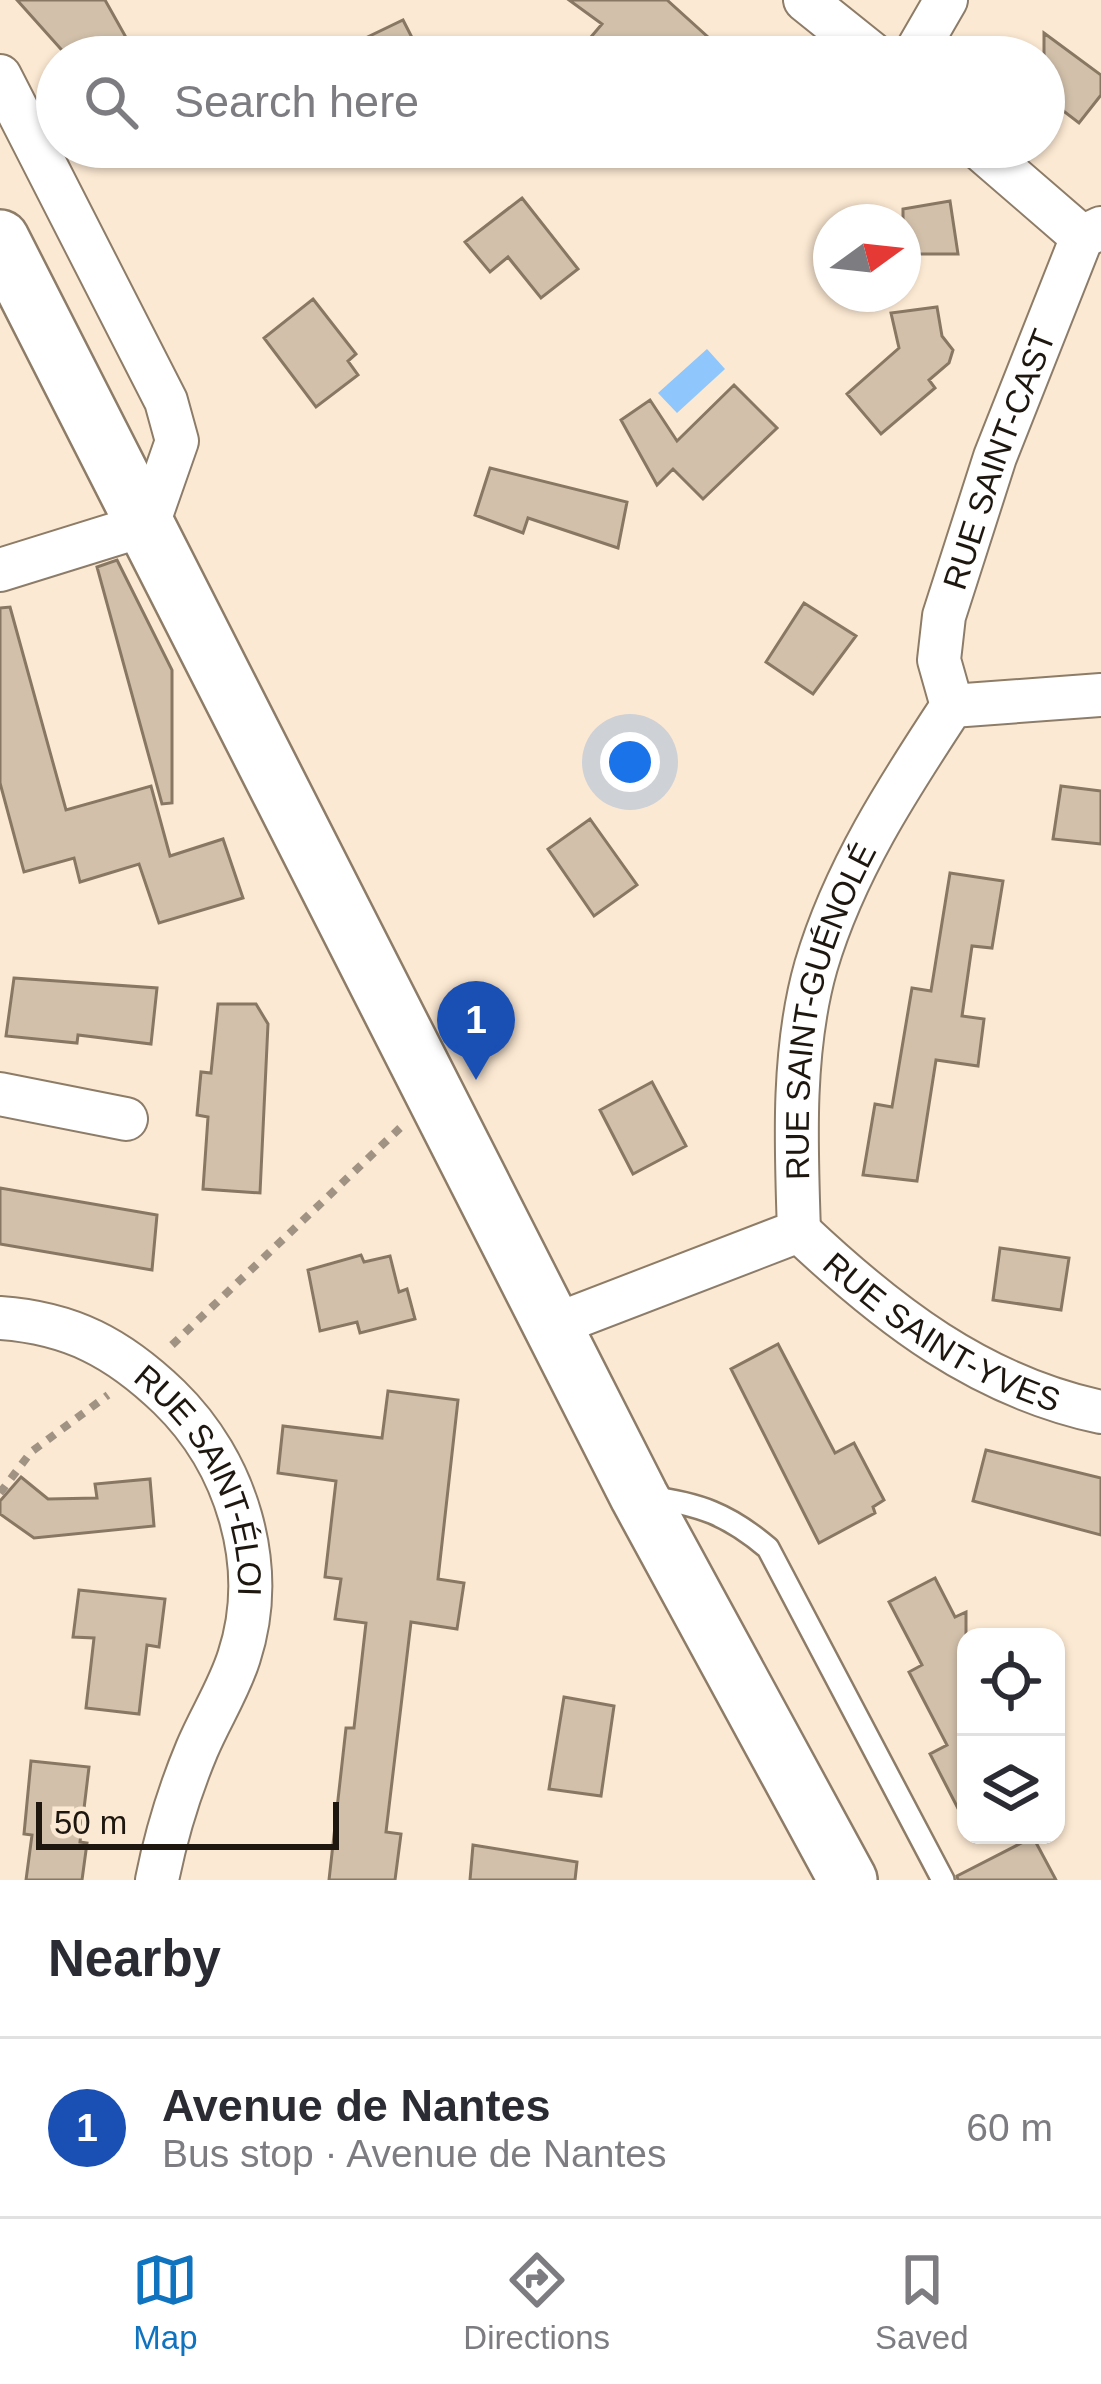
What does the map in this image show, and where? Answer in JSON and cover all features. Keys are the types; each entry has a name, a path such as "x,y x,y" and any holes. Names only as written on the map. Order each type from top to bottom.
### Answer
{"main road":[{"path":"0,239 833,1875"}],"street":[{"path":"805,0 850,36"},
{"path":"925,36 946,0"},
{"path":"0,76 36,131"},
{"path":"0,570 148,524 177,441 166,401 57,168"},
{"path":"1006,168 1092,232"},
{"name":"RUE SAINT-CAST","path":"952,706 939,660 944,616 995,457 1092,232"},
{"path":"952,706 1101,694"},
{"name":"RUE SAINT-GUÉNOLÉ","path":"552,1326 799,1232 796,1101 815,968 868,837 952,706"},
{"path":"0,1094 126,1119"},
{"name":"RUE SAINT-YVES","path":"799,1232 885,1311 946,1349 1020,1387 1101,1412"},
{"name":"RUE SAINT-ÉLOI","path":"0,1318 73,1329 143,1372 198,1425 225,1469 244,1524 247,1594 240,1655 197,1749 167,1831 157,1880"}],"lane":[{"path":"640,1496 704,1504 736,1521 768,1548 943,1880"}],"path":[{"path":"0,1493 31,1452 143,1372 436,1094"}],"water":[{"path":"707,349 725,369 677,413 658,393"}],"building":[{"path":"17,0 105,0 125,36 49,36"},
{"path":"569,0 667,0 707,36 592,36 602,24"},
{"path":"403,20 411,36 370,36"},
{"path":"1065,48 1101,75 1101,95 1079,123 1065,112"},
{"path":"522,198 578,269 541,298 508,257 490,272 465,242"},
{"path":"950,201 958,254 921,254 921,206"},
{"path":"313,299 356,354 348,361 358,375 316,407 264,338"},
{"path":"937,307 942,336 953,350 949,363 929,380 935,388 881,434 847,394 899,348 891,313"},
{"path":"734,385 777,428 703,499 673,469 657,485 621,420 650,400 677,441"},
{"path":"490,468 627,502 618,548 528,518 523,533 475,515"},
{"path":"117,560 172,670 172,803 162,804 97,567"},
{"path":"804,603 856,636 813,694 766,662"},
{"path":"10,607 66,810 151,786 170,856 223,839 243,898 159,923 139,864 80,882 74,858 24,872 0,783 0,608"},
{"path":"1061,786 1101,791 1101,844 1053,839"},
{"path":"590,819 637,885 594,916 548,849"},
{"path":"950,873 1003,881 992,948 972,946 962,1016 984,1019 978,1066 936,1060 917,1181 863,1175 875,1104 892,1107 912,988 931,991"},
{"path":"14,978 157,988 151,1044 78,1035 77,1043 6,1036"},
{"path":"218,1004 256,1004 268,1024 260,1193 203,1189 208,1117 197,1115 201,1072 211,1073"},
{"path":"652,1082 686,1146 633,1174 600,1110"},
{"path":"0,1188 157,1215 152,1270 0,1244"},
{"path":"1000,1248 1069,1258 1061,1310 993,1300"},
{"path":"361,1255 364,1262 390,1256 399,1292 407,1289 415,1319 360,1333 357,1322 320,1331 308,1270"},
{"path":"778,1344 835,1453 854,1443 884,1500 873,1507 875,1513 819,1543 731,1369"},
{"path":"388,1391 458,1400 438,1579 464,1583 457,1629 411,1622 386,1832 401,1834 395,1880 329,1880 346,1728 354,1728 366,1623 335,1619 341,1579 325,1577 336,1481 278,1473 283,1426 382,1438"},
{"path":"986,1450 1101,1478 1101,1535 973,1501"},
{"path":"21,1477 48,1499 97,1498 95,1484 150,1479 154,1526 34,1538 0,1514 0,1501"},
{"path":"935,1578 955,1617 966,1612 966,1628 957,1628 957,1806 930,1754 947,1745 909,1672 922,1665 889,1602"},
{"path":"79,1590 165,1599 159,1647 147,1645 139,1714 86,1708 94,1638 73,1637"},
{"path":"564,1697 614,1706 601,1796 549,1789"},
{"path":"31,1761 89,1767 80,1842 87,1843 82,1880 26,1880 32,1835 24,1834"},
{"path":"1019,1844 1037,1844 1056,1880 958,1880 957,1876"},
{"path":"473,1845 577,1862 575,1880 470,1880"}],"place":[{"name":"Avenue de Nantes","path":"476,1080"}]}
